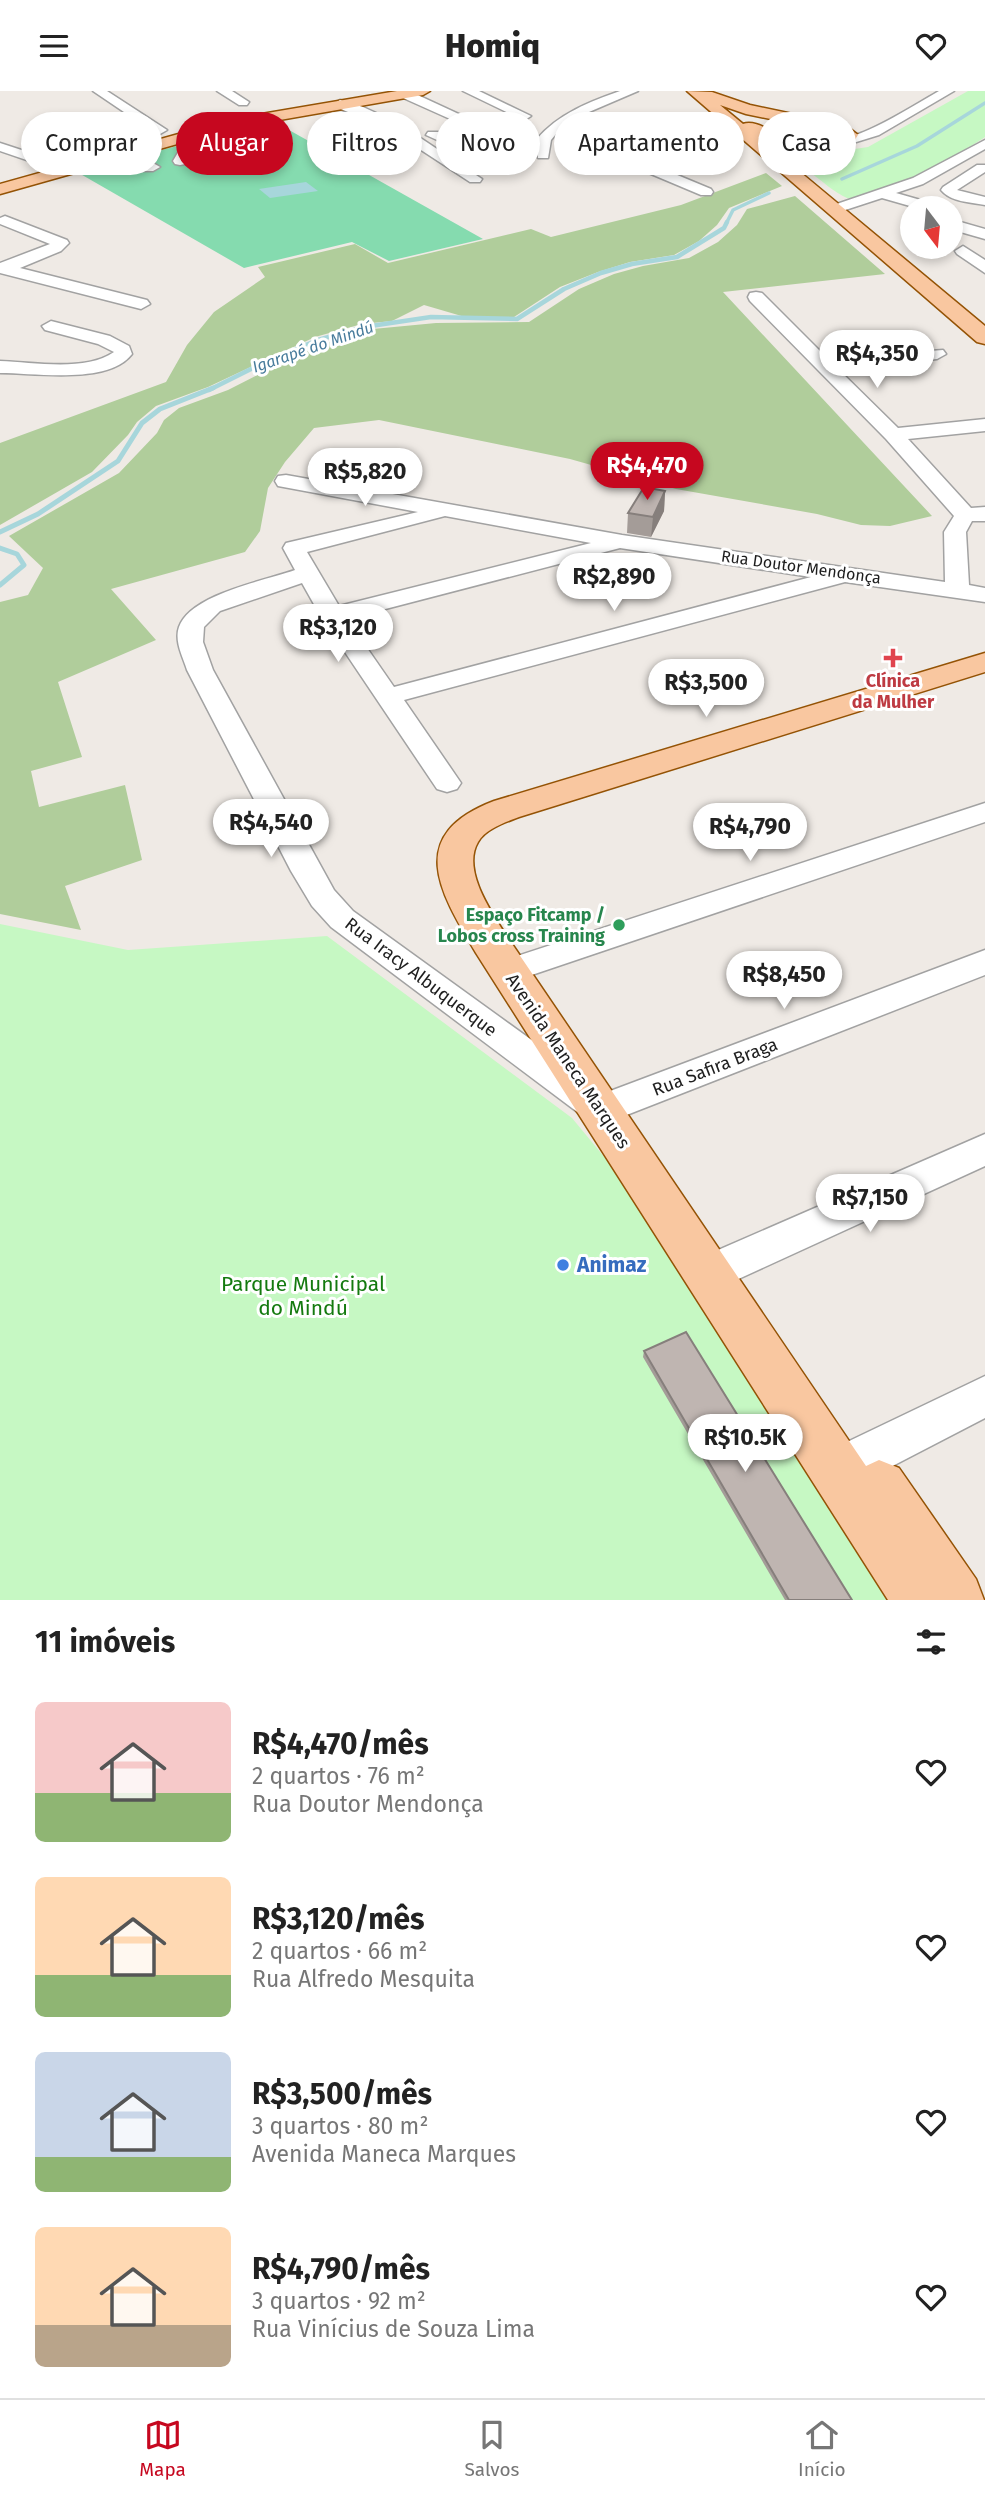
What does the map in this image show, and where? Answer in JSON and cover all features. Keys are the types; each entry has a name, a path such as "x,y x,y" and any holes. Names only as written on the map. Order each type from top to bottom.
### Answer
{"main road":[{"path":"676,91 692,102 716,109"},
{"path":"698,91 758,145"},
{"path":"698,91 732,105 839,128 848,132 849,137 822,145 783,141 744,124 698,91"},
{"path":"162,130 348,97 410,94"},
{"path":"284,112 348,97"},
{"path":"0,180 22,175"},
{"path":"0,189 35,175"},
{"path":"791,175 985,337"},
{"name":"Avenida Maneca Marques","path":"955,1600 849,1464 520,967 460,890 454,869 454,852 461,837 474,825 514,806 985,662"},
{"name":"Avenida Maneca Marques","path":"520,967 476,870 477,855 485,842 500,831 527,819 985,677"},
{"name":"Avenida Maneca Marques","path":"849,1464 922,1600"}],"street":[{"path":"99,91 132,112"},
{"path":"223,91 243,102"},
{"path":"469,91 516,112"},
{"path":"582,112 632,91"},
{"path":"856,140 943,92"},
{"path":"410,94 509,140 510,142 466,150 376,107 410,94"},
{"path":"348,97 361,109 475,179"},
{"path":"543,155 544,139 554,130"},
{"path":"745,133 758,138"},
{"path":"0,147 21,155"},
{"path":"833,210 936,173 982,148"},
{"path":"985,166 948,190 954,195 985,201"},
{"path":"665,175 706,192"},
{"path":"883,194 900,199"},
{"path":"866,200 900,210"},
{"path":"963,216 985,222"},
{"path":"2,269 55,248 61,243 5,221"},
{"path":"963,228 985,234"},
{"path":"963,251 985,268"},
{"path":"2,269 141,304"},
{"path":"756,297 975,514 955,532 957,590"},
{"path":"0,367 87,369 109,364 123,354 123,350 104,340 51,326"},
{"path":"824,365 937,354"},
{"path":"893,435 985,425"},
{"name":"Rua Doutor Mendonça","path":"286,481 622,543 985,595"},
{"path":"447,511 295,547 307,574 332,615 390,696 447,783"},
{"path":"332,615 622,543"},
{"name":"Rua Iracy Albuquerque","path":"307,574 211,606 198,615 191,625 190,636 200,670 306,870 323,898 342,919 613,1106"},
{"path":"390,696 850,574"},
{"path":"520,967 985,812"},
{"name":"Rua Safira Braga","path":"613,1106 985,962"},
{"path":"719,1269 985,1149"},
{"path":"849,1464 985,1396"}],"green space":[{"path":"968,91 985,91 985,137 917,177 859,199 842,196 814,175 856,175 856,149 868,147"},
{"path":"293,132 307,140 307,175 369,175 483,239 389,261 352,242 244,268 82,175 162,175 162,150 176,146 176,175 293,175"},
{"path":"761,175 768,175 782,186 729,208 717,225 699,241 674,255 630,262 598,272 560,287 514,317 465,317 424,305 392,321 362,324 315,337 208,387 156,406 137,422 92,472 0,525 0,443 166,382 187,345 214,312 265,277 258,267 355,244 388,263 531,229 551,237 681,205"},
{"path":"795,196 885,274 723,292 932,516 890,526 861,525 817,514 676,489 570,459 379,420 314,428 285,462 268,488 260,531 245,552 111,589 156,640 58,682 82,757 31,771 39,807 125,785 142,860 65,886 81,930 0,914 0,602 28,595 43,568 9,536 119,473 157,433 164,420 179,408 228,390 287,360 332,341 373,329 436,323 529,322 579,289 614,274 689,258 718,242 737,225 747,209"},
{"name":"Parque Municipal do Mindú","path":"0,924 128,950 327,936 572,1118 634,1193 905,1600 0,1600"}],"water":[{"path":"306,182 318,191 270,198 259,189"}],"building":[{"path":"644,487 665,491 653,517 628,513"},
{"path":"686,1332 852,1600 789,1600 644,1351"}],"waterway":[{"name":"Igarapé do Mindú","path":"842,179 917,146 985,103"},
{"name":"Igarapé do Mindú","path":"213,388 271,359 318,340 364,327 431,317 517,319 564,289 601,273 632,264 677,257 724,228 733,210 769,193"},
{"name":"Igarapé do Mindú","path":"0,532 38,514 118,461 142,423 160,409 213,388"},
{"name":"Igarapé do Mindú","path":"209,390 213,388"},
{"name":"Igarapé do Mindú","path":"0,548 17,554 24,565 0,585"}],"place":[{"name":"Clínica da Mulher","path":"893,658"},
{"name":"Espaço Fitcamp / Lobos cross Training","path":"619,925"},
{"name":"Animaz","path":"563,1265"}]}
